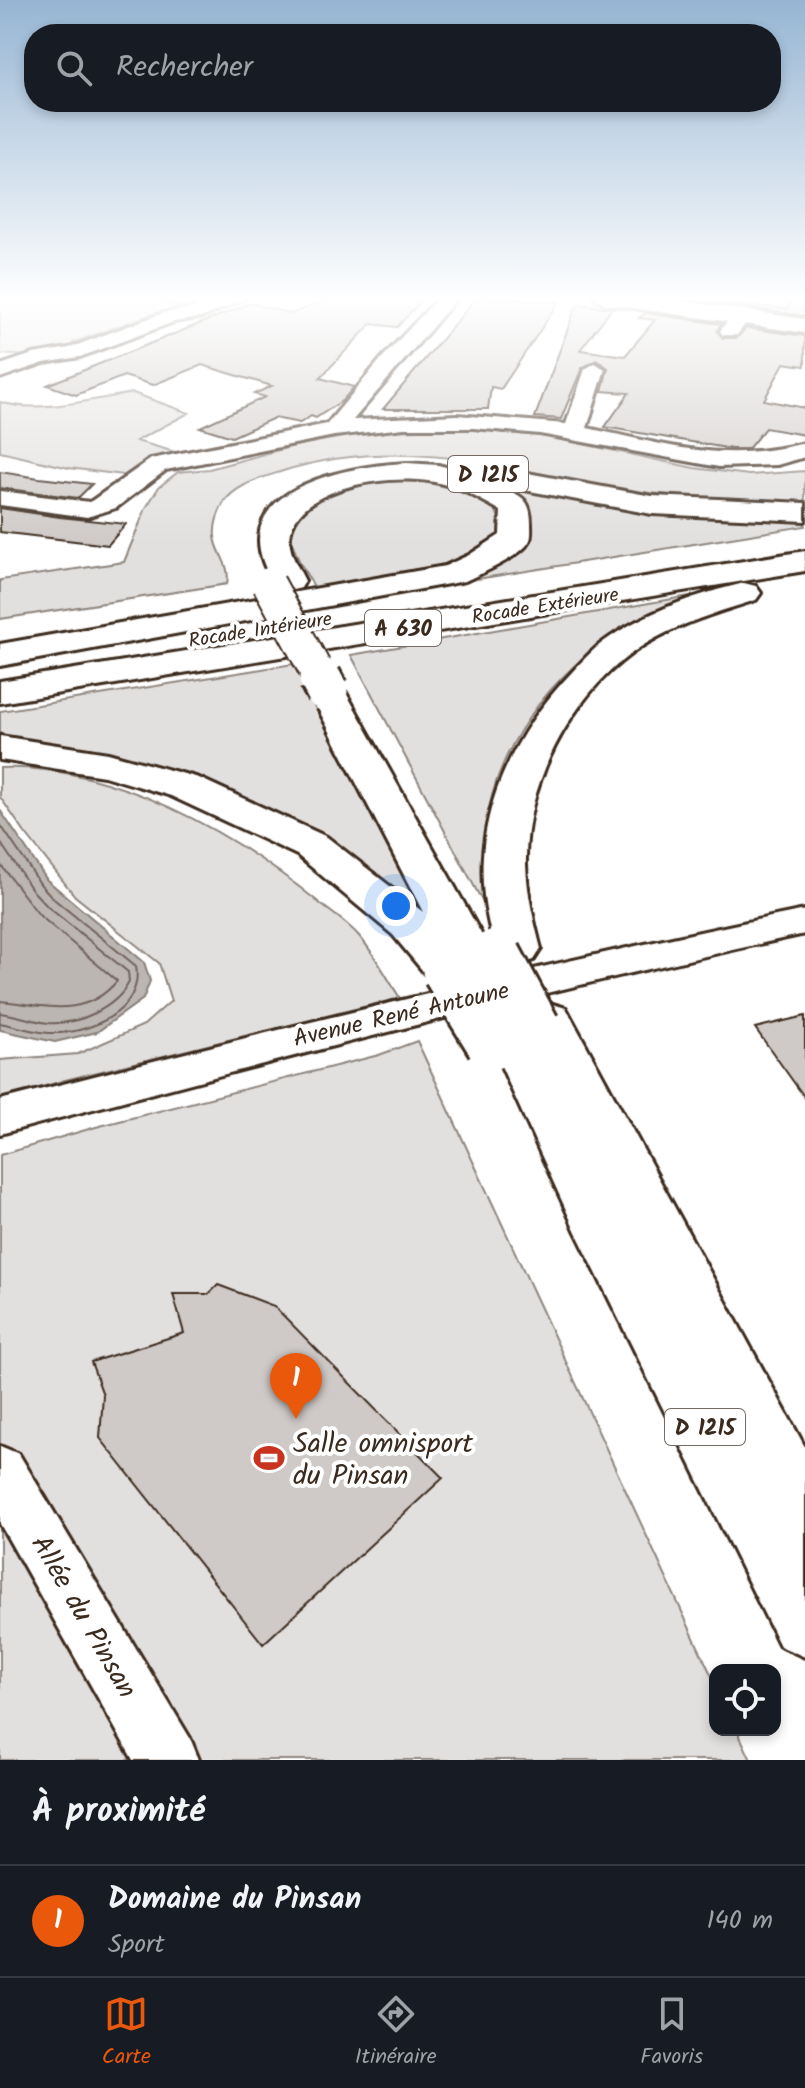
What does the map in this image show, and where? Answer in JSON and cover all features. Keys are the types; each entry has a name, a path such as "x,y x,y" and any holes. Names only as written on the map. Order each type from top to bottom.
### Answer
{"main road":[{"name":"D 1215","path":"805,512 652,505 427,465 357,467 303,479 268,502 251,527 256,559 279,582 629,1230 805,1515"},
{"path":"0,655 453,574 480,562 515,539 516,507 474,483 425,472 365,475 317,487 288,504 274,535 279,582"},
{"name":"Rocade Intérieure","path":"0,671 805,541"},
{"name":"Rocade Extérieure","path":"0,692 805,561"},
{"path":"522,1032 484,960 506,896 504,848 515,789 543,728 573,690 620,645 706,603 805,577"},
{"name":"D 1215","path":"0,748 108,765 185,787 312,846 409,924 484,960"},
{"name":"D 1215","path":"629,1230 805,1621"}],"street":[{"path":"0,388 24,379"},
{"path":"336,427 375,379"},
{"path":"574,433 593,379"},
{"path":"0,498 99,509 109,505 146,471 159,464 336,427 453,421 574,433 727,461 768,459 805,450"},
{"name":"Avenue René Antoune","path":"0,1117 300,1038 805,922"},
{"name":"Allée du Pinsan","path":"0,1472 168,1760"}],"shaded area":[{"path":"133,393 189,413 136,441 179,453 148,462 131,476 69,468 0,452 0,402 48,406"},
{"path":"465,429 550,437 694,468 749,475 805,471 805,501 730,500 654,493 593,485 456,458 397,455 339,459 264,477 233,492 223,504 215,531 226,565 227,584 0,619 0,580 124,562 146,508 159,487 178,472 209,469 294,446 376,431"},
{"path":"397,478 438,481 492,503 499,518 498,535 478,549 435,568 316,590 292,540 292,523 300,509 328,491"},
{"path":"490,482 805,518 805,526 415,589 525,541"},
{"path":"701,594 637,622 601,645 551,690 530,716 498,776 489,808 485,850 489,914 351,655"},
{"path":"293,664 424,917 326,836 266,809 0,740 0,711"},
{"path":"0,768 43,770 85,777 128,790 209,828 284,875 350,927 370,950 400,998 65,1080 0,1100 0,1060 78,1054 144,1025 171,1001 159,963 75,896 25,833 0,797"},
{"path":"417,1041 709,1670 709,1736 740,1736 751,1760 0,1760 0,1155 96,1127 379,1055"}],"water":[{"path":"0,810 47,880 144,962 150,981 143,999 97,1032 55,1042 0,1030"}],"building":[{"path":"62,379 116,379 76,395 47,385"},
{"path":"134,379 167,379 153,385"},
{"path":"249,379 324,379 354,387 343,400 316,418 311,416 300,423 274,418 232,437 200,427 265,397 254,394 272,386"},
{"path":"408,379 508,379 501,389 491,387 488,409 383,409"},
{"path":"549,379 577,379 561,419 535,417"},
{"path":"605,379 775,379 764,400 805,408 805,435 765,428 748,449 732,449 605,427 629,393 602,391"},
{"path":"0,472 92,484 78,498 0,488"},
{"path":"0,508 126,524 108,545 0,532"},
{"path":"805,1016 805,1098 755,1028"},
{"name":"Salle omnisport du Pinsan","path":"218,1285 274,1306 443,1478 263,1644 100,1438 103,1395 91,1362 184,1333 173,1294 209,1294"}],"place":[{"name":"Domaine du Pinsan","path":"296,1419"},
{"name":"Salle omnisport du Pinsan","path":"269,1458"}]}
